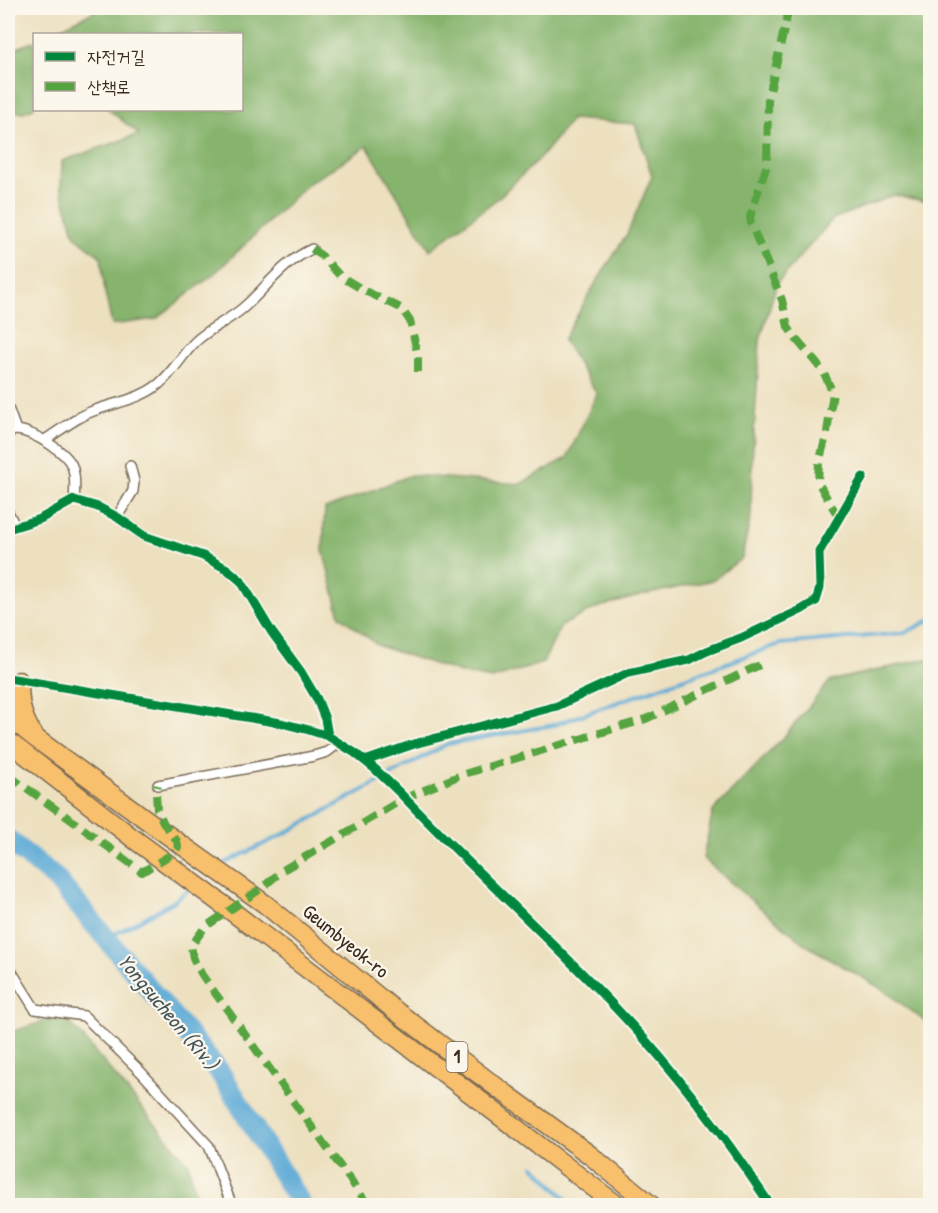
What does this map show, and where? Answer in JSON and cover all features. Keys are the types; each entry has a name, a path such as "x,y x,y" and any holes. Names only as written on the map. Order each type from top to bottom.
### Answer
{"highway":[{"path":"13,680 24,719 34,737"},
{"name":"Geumbyeok-ro","path":"8,716 154,826 266,904 401,1015 590,1155 652,1206"},
{"name":"1","path":"8,741 618,1206"}],"street":[{"path":"45,440 85,414 145,394 160,382 195,342 242,309 286,266 298,256 312,249"},
{"path":"8,408 15,423 12,431 45,440 72,465 75,479 74,500"},
{"path":"117,517 133,491 134,481 130,466"},
{"path":"365,761 414,744 557,706 628,673 689,660 801,610 816,601 820,588 819,552 863,477"},
{"path":"8,512 11,527 40,519 74,500 98,507 144,536 203,556 227,569 241,581 271,631 301,672 317,699 325,719 328,736"},
{"path":"13,680 281,723 328,736 365,761 401,794 627,1020 694,1098 771,1206"},
{"path":"158,785 314,756 327,752 339,743"},
{"path":"8,966 35,1010 84,1017 141,1072 209,1146 232,1206"}],"green space":[{"path":"101,8 930,8 930,202 894,195 833,219 777,283 760,340 751,515 742,558 713,580 596,608 561,626 543,663 492,679 461,673 379,646 340,616 323,550 325,509 411,475 520,484 567,458 597,394 563,340 627,234 652,176 635,124 572,119 540,158 497,199 430,250 367,146 309,183 214,274 156,319 112,325 105,293 101,257 75,236 61,188 62,161 139,134 110,111 243,111 243,33 50,33"},
{"path":"33,41 33,108 23,112 8,112 8,52"},
{"path":"930,658 930,1025 882,989 806,945 703,858 713,811 783,738 830,681"},
{"path":"64,1015 188,1163 198,1205 8,1205 8,1033"}],"waterway":[{"path":"219,866 282,835 447,744 554,725 780,644 905,633 930,620"},
{"name":"Yongsucheon (Riv.)","path":"8,840 55,878 219,1071 302,1206"},
{"path":"106,939 173,902 192,887"},
{"path":"534,1166 573,1206"}],"marked path":[{"path":"789,8 768,100 767,165 750,217 782,300 788,327 823,371 833,393 819,463 818,482 839,517"},
{"path":"312,249 322,256 340,276 401,308 410,321 418,356 418,372"},
{"path":"369,1206 202,975 193,958 191,946 205,927 262,888 283,870 405,798 461,775 646,719 766,662"},
{"path":"8,775 142,872 175,852 178,847 177,841 164,824 157,809 158,785"}],"cycle path":[{"path":"365,761 414,744 557,706 628,673 689,660 801,610 816,601 820,588 819,552 863,477"},
{"path":"8,529 40,519 74,500 98,507 144,536 203,556 227,569 241,581 271,631 301,672 317,699 325,719 328,736"},
{"path":"8,678 281,723 328,736 355,753 401,794 571,962 646,1041 702,1109 771,1206"}]}
